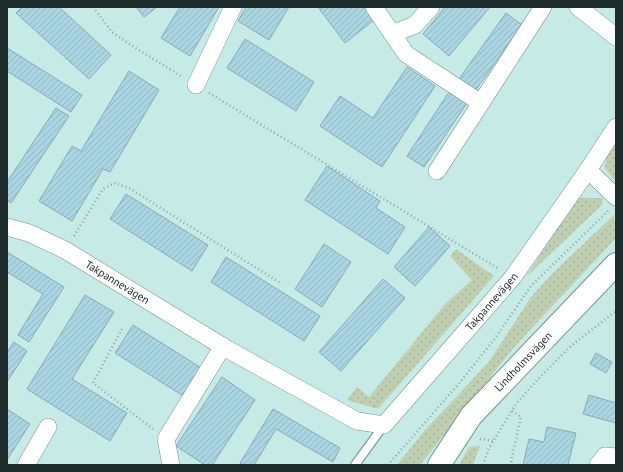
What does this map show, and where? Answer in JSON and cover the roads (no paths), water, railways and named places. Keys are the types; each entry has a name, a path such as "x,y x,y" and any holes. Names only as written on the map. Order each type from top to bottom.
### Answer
{"main road":[{"name":"Lindholmsvägen","path":"439,465 471,416 616,264"}],"street":[{"path":"196,85 233,7"},
{"path":"374,7 406,54 481,103"},
{"path":"392,34 416,25 431,7"},
{"path":"437,171 543,7"},
{"path":"578,7 616,37"},
{"name":"Takpannevägen","path":"7,227 29,233 65,250 222,346 357,421 384,426 513,277 588,170 616,127"},
{"path":"588,170 613,203"},
{"path":"171,465 166,439 222,346"},
{"path":"26,465 48,427"},
{"path":"598,465 606,456 616,457"}],"lane":[{"name":"Takpannevägen","path":"355,465 384,426"}]}
